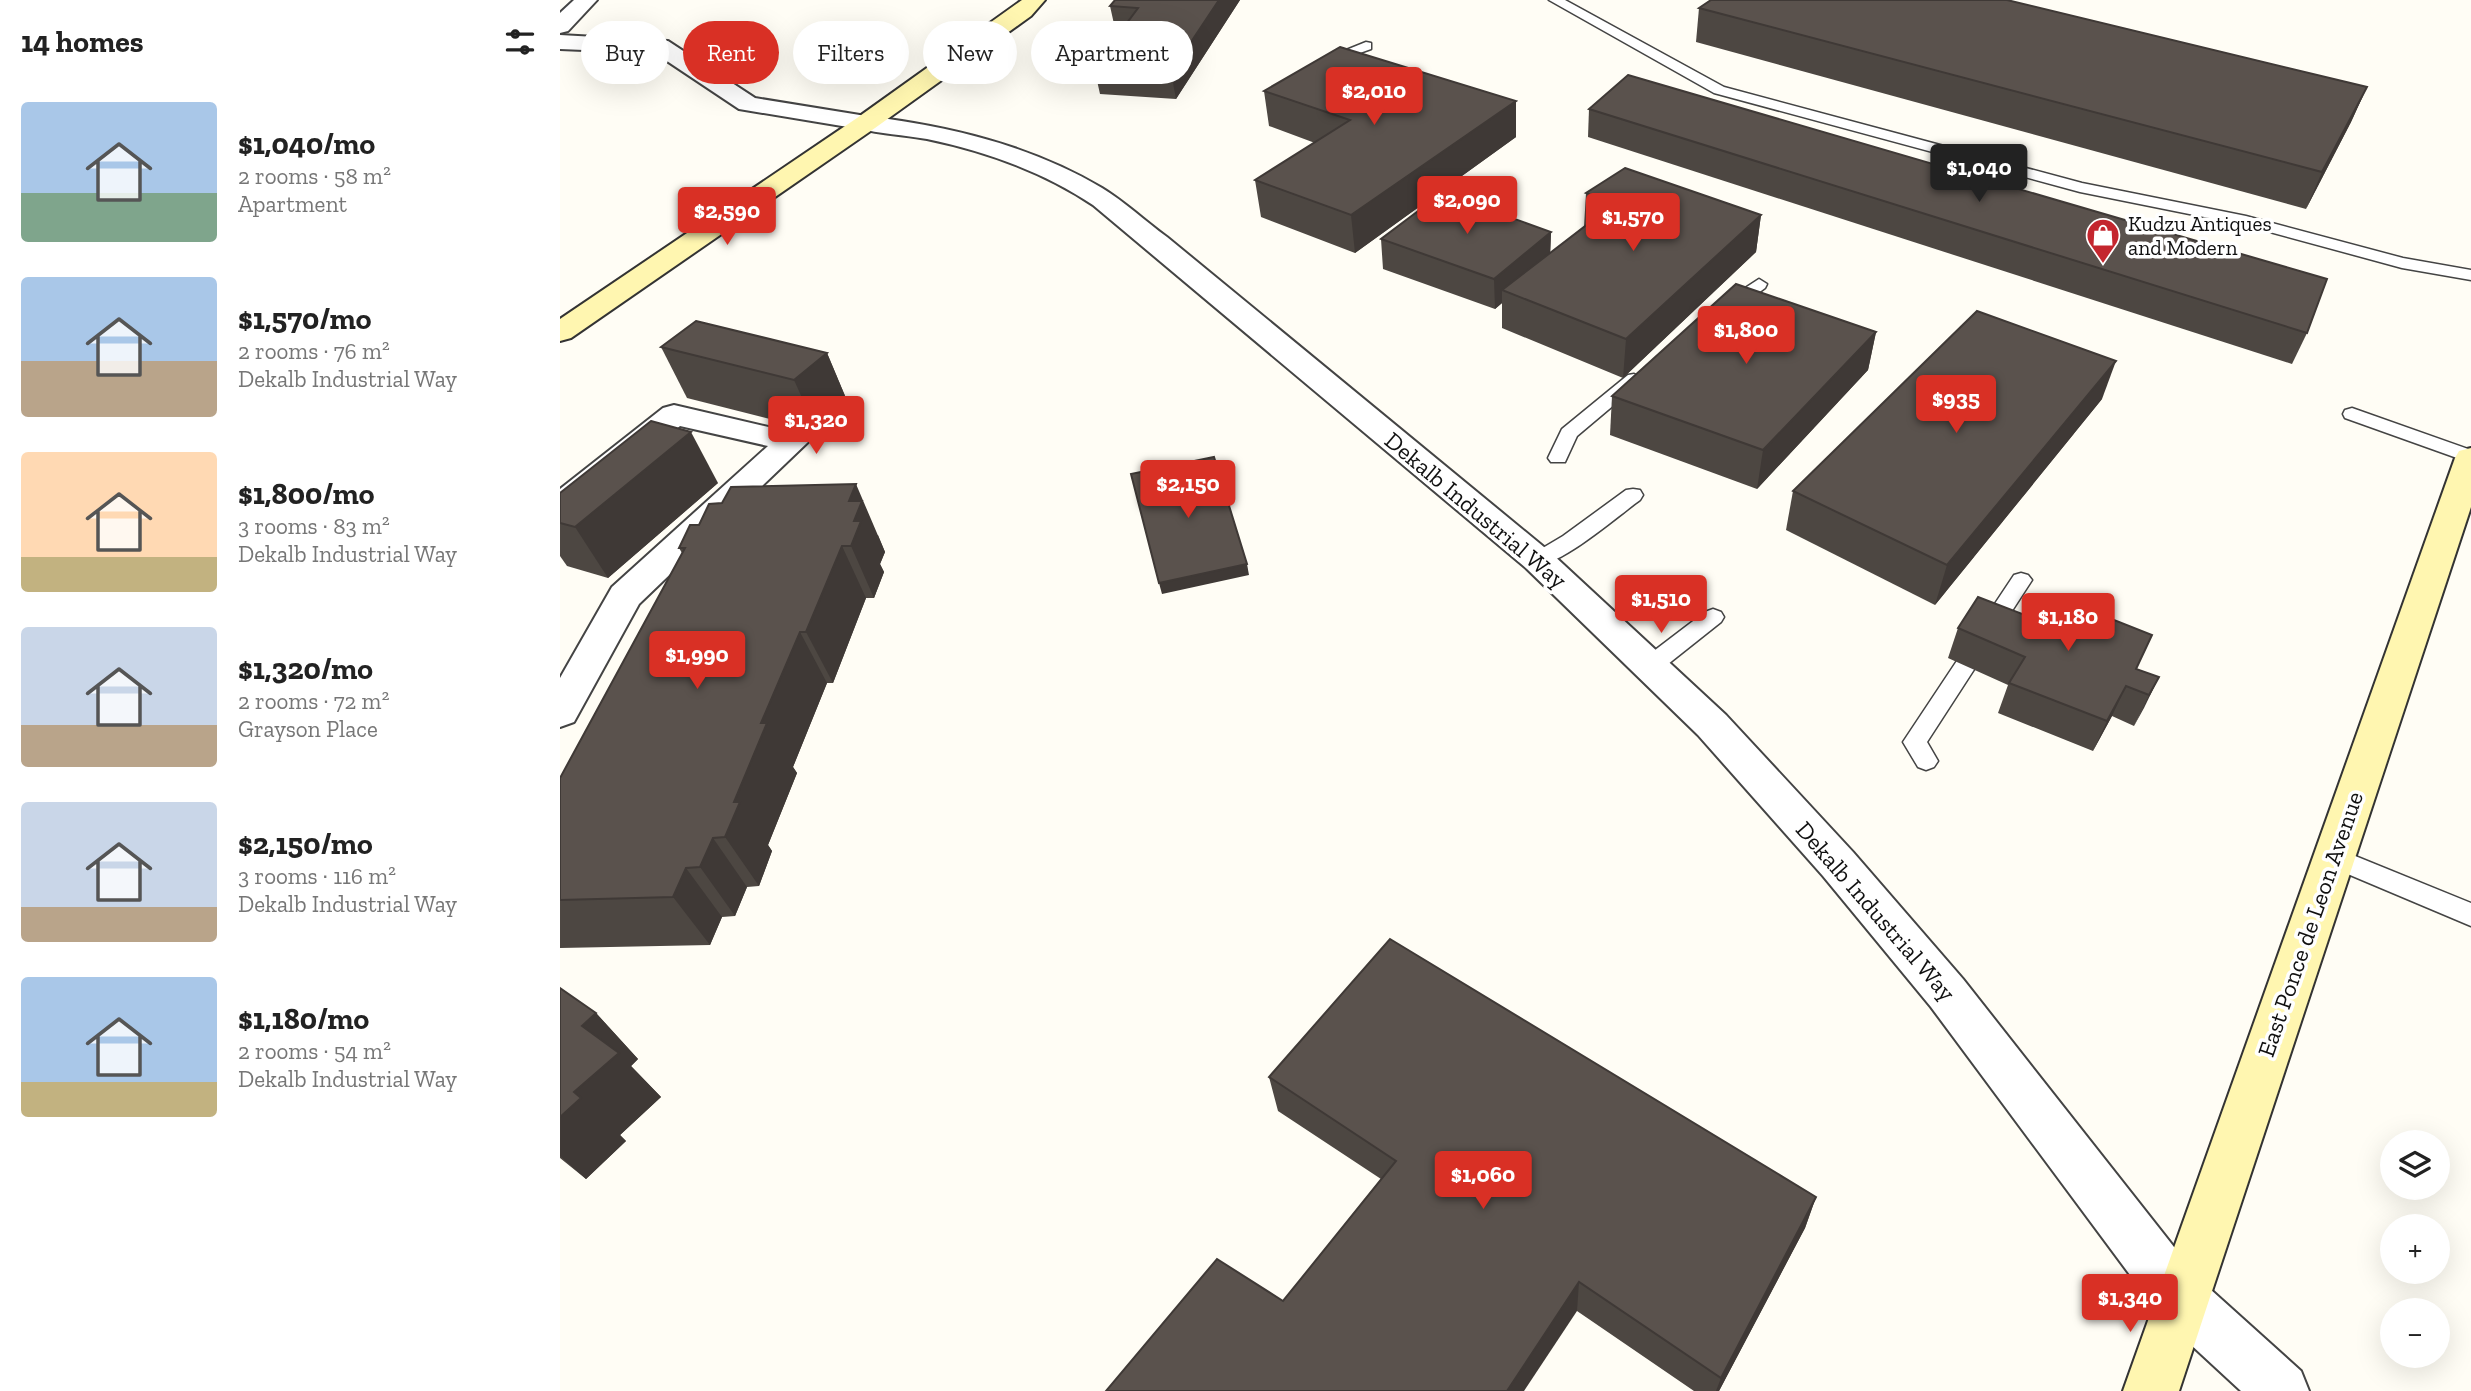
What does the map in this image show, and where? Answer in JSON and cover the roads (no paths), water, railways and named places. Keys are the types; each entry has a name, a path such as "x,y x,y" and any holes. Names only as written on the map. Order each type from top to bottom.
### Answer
{"main road":[{"path":"560,332 866,123 1023,11 1034,0"},
{"name":"East Ponce de Leon Avenue","path":"2151,1391 2471,457"}],"street":[{"path":"560,26 586,0"},
{"name":"Dekalb Industrial Way","path":"560,42 660,46 748,104 936,132 1041,167 1097,196 1538,560 1721,734 1914,953 2053,1129 2181,1299 2281,1391"},
{"path":"560,506 674,415 793,442 625,596 562,703"}],"lane":[{"path":"1555,0 1719,90 2080,187 2246,221 2402,262 2471,275"},
{"path":"1313,66 1366,47"},
{"path":"1716,315 1759,284"},
{"path":"1558,458 1569,433 1651,364"},
{"path":"2352,414 2471,457"},
{"path":"1538,560 1570,541 1633,495"},
{"path":"1926,761 1915,742 2021,579"},
{"path":"1650,666 1713,617"},
{"path":"2333,857 2471,915"}],"place":[{"name":"Kudzu Antiques and Modern","path":"2103,265"}]}
